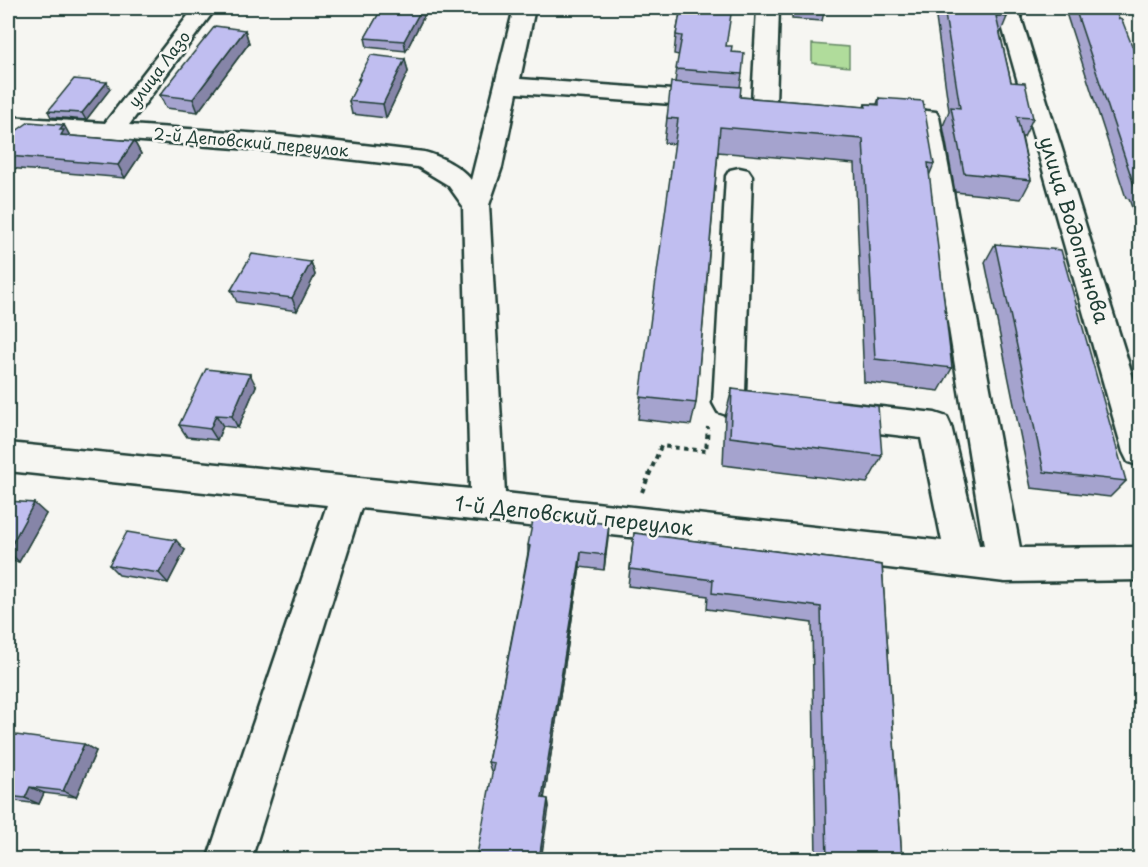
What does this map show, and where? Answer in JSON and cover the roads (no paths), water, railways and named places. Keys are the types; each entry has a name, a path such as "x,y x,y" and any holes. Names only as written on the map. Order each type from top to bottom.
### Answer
{"street":[{"name":"улица Лазо","path":"113,130 205,8"},
{"path":"488,506 476,205 489,167 524,8"},
{"path":"507,86 775,104 768,8"},
{"name":"улица Водопьянова","path":"1007,8 1140,452"},
{"path":"857,111 927,117 1005,565"},
{"name":"2-й Деповский переулок","path":"8,124 278,143 424,160 457,179 476,205"},
{"path":"738,176 729,403 935,426 964,559"},
{"name":"1-й Деповский переулок","path":"8,457 630,521 1005,565 1140,564"},
{"path":"229,860 348,493"}]}
